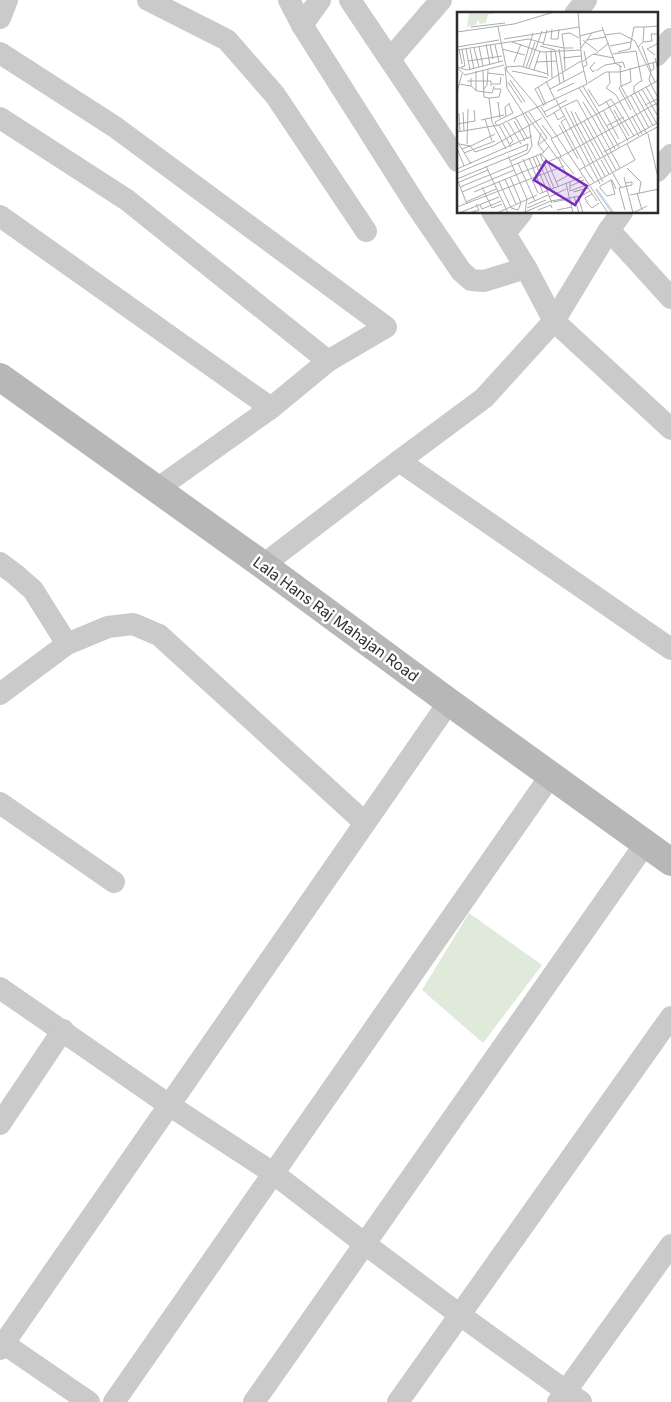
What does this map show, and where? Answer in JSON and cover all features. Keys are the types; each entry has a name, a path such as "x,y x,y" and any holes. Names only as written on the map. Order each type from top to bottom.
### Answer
{"street":[{"path":"0,18 7,0"},
{"path":"148,0 227,40 275,95 366,231"},
{"path":"289,0 302,25 416,205 461,271 471,280 484,281 526,268"},
{"path":"302,25 320,0"},
{"path":"350,0 457,160"},
{"path":"390,59 441,0"},
{"path":"577,12 586,0"},
{"path":"658,54 671,39"},
{"path":"0,53 115,127 386,327 328,361 271,408 157,489"},
{"path":"0,118 127,200 328,361"},
{"path":"658,170 671,155"},
{"path":"493,214 526,268 554,322 671,429"},
{"path":"505,233 520,214"},
{"path":"0,216 271,408"},
{"path":"263,565 484,398 554,322 615,221 671,298"},
{"name":"Lala Hans Raj Mahajan Road","path":"0,377 263,565 671,862"},
{"path":"399,461 671,649"},
{"path":"0,563 33,590 67,644"},
{"path":"0,694 67,644 108,627 133,624 159,635 364,822"},
{"path":"89,1402 1,1345 449,702"},
{"path":"114,1402 551,776"},
{"path":"0,803 114,882"},
{"path":"254,1402 645,844"},
{"path":"0,988 169,1105 273,1173 568,1398 671,1245"},
{"path":"398,1402 671,1016"},
{"path":"0,1124 63,1030"}],"green space":[{"path":"469,913 542,965 483,1043 422,990"}]}
